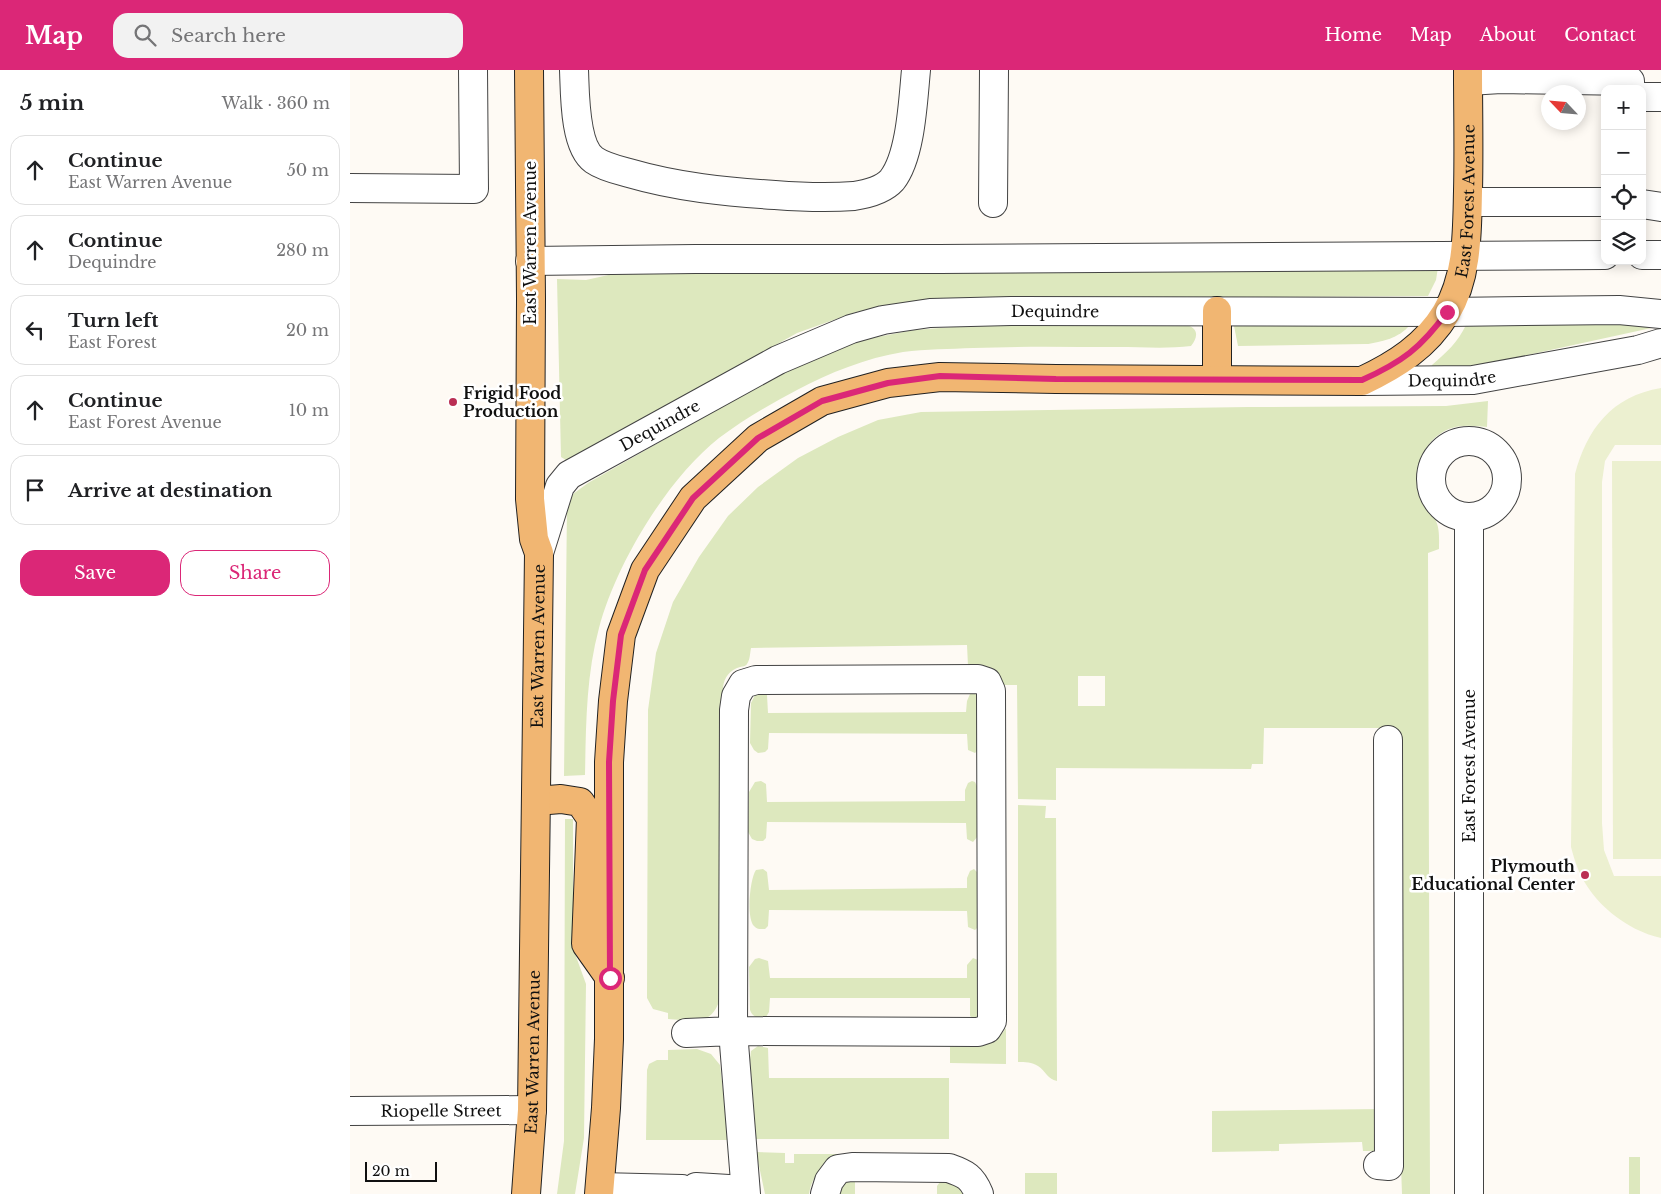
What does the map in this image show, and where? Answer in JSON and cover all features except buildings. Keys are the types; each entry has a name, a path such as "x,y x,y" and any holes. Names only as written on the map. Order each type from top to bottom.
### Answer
{"main road":[{"name":"East Warren Avenue","path":"526,1194 532,1110 540,553 534,539 531,516 529,70"},
{"name":"East Forest Avenue","path":"1362,380 1387,369 1418,348 1447,312 1459,282 1466,245 1468,202 1468,75"},
{"path":"1217,311 1217,380"},
{"name":"Dequindre","path":"610,978 608,796 613,701 621,635 645,570 693,498 758,438 822,401 888,383 940,376 1056,379 1362,380"},
{"path":"536,801 561,799 580,802 591,818 586,944 610,978 606,1108 599,1191"}],"street":[{"path":"350,188 474,189 472,70"},
{"path":"574,70 578,131 593,160 643,177 722,192 812,198 856,196 878,190 892,180 904,155 911,119 916,70"},
{"path":"993,203 994,70"},
{"path":"1468,75 1501,79 1633,84 1661,97"},
{"path":"1468,202 1601,202"},
{"path":"1646,205 1661,207"},
{"path":"1646,255 1661,254"},
{"path":"530,261 1601,255"},
{"name":"Dequindre","path":"540,553 560,486 569,475 778,360 851,329 883,320 930,313 1011,311 1447,312 1619,310 1661,314"},
{"name":"Dequindre","path":"1362,380 1473,380 1638,350 1661,343"},
{"name":"East Forest Avenue","path":"1469,518 1469,1194"},
{"path":"599,1191 689,1188 746,1192 733,1031 734,710 736,696 743,684 756,680 978,679 987,682 991,691 992,1012 992,1021 988,1029 978,1032 733,1031 686,1033"},
{"path":"1378,1165 1389,1166 1388,740"},
{"name":"Riopelle Street","path":"350,1111 532,1110"},
{"path":"825,1194 829,1181 838,1169 852,1167 948,1168 963,1173 974,1182 979,1194"}],"green space":[{"path":"1439,261 1436,280 1428,296 982,299 908,303 856,312 797,333 569,462 561,457 557,279 586,280 622,272"},
{"path":"1658,324 1656,327 1495,362 1457,368 1431,369 1432,365 1455,342 1466,325"},
{"path":"1185,325 1193,328 1196,332 1191,346 1163,348 991,347 920,350 875,358 835,372 809,384 728,431 700,455 663,499 646,524 618,577 599,628 591,664 585,775 564,776 567,506 573,494 588,483 798,363 839,347 872,338 914,330 967,326"},
{"path":"1410,325 1390,339 1366,344 1238,346 1234,326"},
{"path":"1661,388 1661,445 1615,445 1605,461 1602,482 1602,823 1604,850 1614,876 1661,876 1661,938 1635,929 1601,904 1584,881 1571,847 1575,474 1587,443 1604,417 1629,398"},
{"path":"1488,401 1487,427 1458,426 1440,434 1426,448 1421,457 1417,476 1420,496 1437,522 1439,537 1439,549 1428,553 1430,1194 1402,1194 1401,1166 1397,1143 1397,728 1264,728 1263,764 1252,764 1251,769 1056,768 1056,800 1018,799 1017,685 1002,685 992,672 980,667 968,666 967,645 751,648 747,664 730,672 726,677 723,688 723,987 720,1000 711,1015 698,1020 668,1019 668,1013 653,1009 647,998 648,710 656,653 673,602 699,557 728,516 758,487 798,458 838,437 878,420 921,412 1446,406","holes":["1078,676 1105,676 1105,706 1078,706"]},
{"path":"1612,461 1661,461 1661,859 1613,859"},
{"path":"762,692 767,695 768,713 966,712 967,701 970,694 974,693 979,697 978,750 975,753 968,750 967,734 769,733 768,749 765,752 758,753 750,743 751,703 756,693"},
{"path":"761,781 766,784 767,802 965,801 965,790 968,783 972,781 977,786 978,836 973,842 967,839 966,823 767,822 766,838 763,841 757,841 752,839 748,832 749,792 755,782"},
{"path":"1018,805 1046,806 1045,818 1056,818 1057,1081 1051,1079 1036,1065 1018,1062"},
{"path":"565,819 573,819 573,948 586,984 584,1138 575,1194 557,1194 564,1141"},
{"path":"763,869 767,872 769,890 967,888 967,878 970,871 974,869 979,874 978,927 975,930 968,927 967,911 769,910 768,926 765,929 758,929 754,926 750,915 750,898 754,874 756,870"},
{"path":"759,958 768,961 770,978 967,978 967,965 973,958 978,960 979,1014 975,1019 970,1016 970,998 770,998 769,1012 766,1017 756,1017 750,1010 749,967 755,959"},
{"path":"1006,1028 1006,1064 950,1063 950,1046 988,1044"},
{"path":"758,1046 768,1048 769,1078 949,1078 949,1139 756,1139 750,1059 751,1051"},
{"path":"697,1049 711,1054 720,1065 729,1140 646,1140 647,1070 649,1064 657,1060 668,1060 668,1050"},
{"path":"1382,1109 1382,1151 1363,1151 1362,1142 1279,1144 1279,1151 1212,1152 1212,1111"},
{"path":"756,1152 785,1153 785,1163 794,1163 794,1154 844,1154 821,1169 813,1180 809,1194 765,1194"},
{"path":"1629,1157 1640,1157 1640,1194 1629,1194"},
{"path":"1025,1173 1057,1173 1057,1194 1025,1194"},
{"path":"847,1182 855,1182 855,1194 838,1194 842,1186"},
{"path":"940,1182 956,1183 966,1194 937,1194 937,1186"}],"place":[{"name":"Frigid Food Production","path":"453,402"},
{"name":"Plymouth Educational Center","path":"1585,875"}],"route":[{"path":"610,978 609,762 613,701 621,635 645,570 693,498 758,438 822,401 888,383 940,376 1056,379 1362,380 1387,369 1418,348 1447,312"}]}
